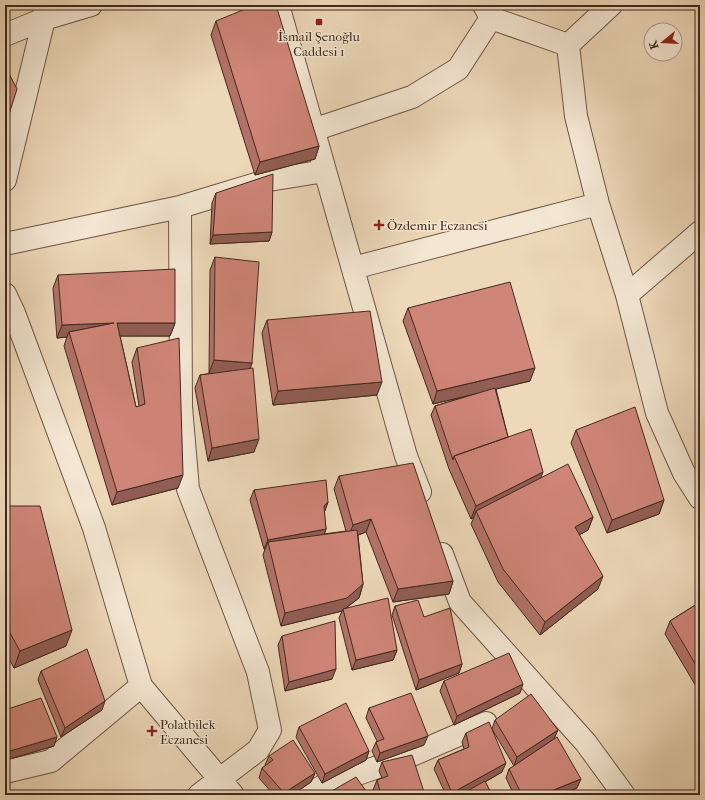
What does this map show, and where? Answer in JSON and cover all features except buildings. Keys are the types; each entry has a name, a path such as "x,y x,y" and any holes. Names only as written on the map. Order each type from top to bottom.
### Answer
{"street":[{"path":"5,35 44,12 91,5"},
{"path":"278,5 406,456 428,514"},
{"path":"568,45 611,5"},
{"path":"5,180 44,12"},
{"path":"313,130 412,97 458,69 487,12 568,45"},
{"path":"568,45 576,116 598,204 627,295 657,413 684,474 700,498"},
{"path":"5,244 180,207 269,180 325,171"},
{"path":"353,268 598,204"},
{"path":"180,207 181,407 188,489 258,672 270,730 258,750 227,787 199,795"},
{"path":"627,295 700,232"},
{"path":"5,294 14,313 94,528 142,686 227,787"},
{"path":"436,536 460,602 586,743 624,795"},
{"path":"5,772 51,761 142,686"},
{"path":"308,795 323,786 415,765 486,723"}],"place":[{"name":"İsmail Şenoğlu Caddesi 1","path":"319,22"},
{"name":"Özdemir Eczanesi","path":"379,225"},
{"name":"Polatbilek Eczanesi","path":"152,731"}]}
